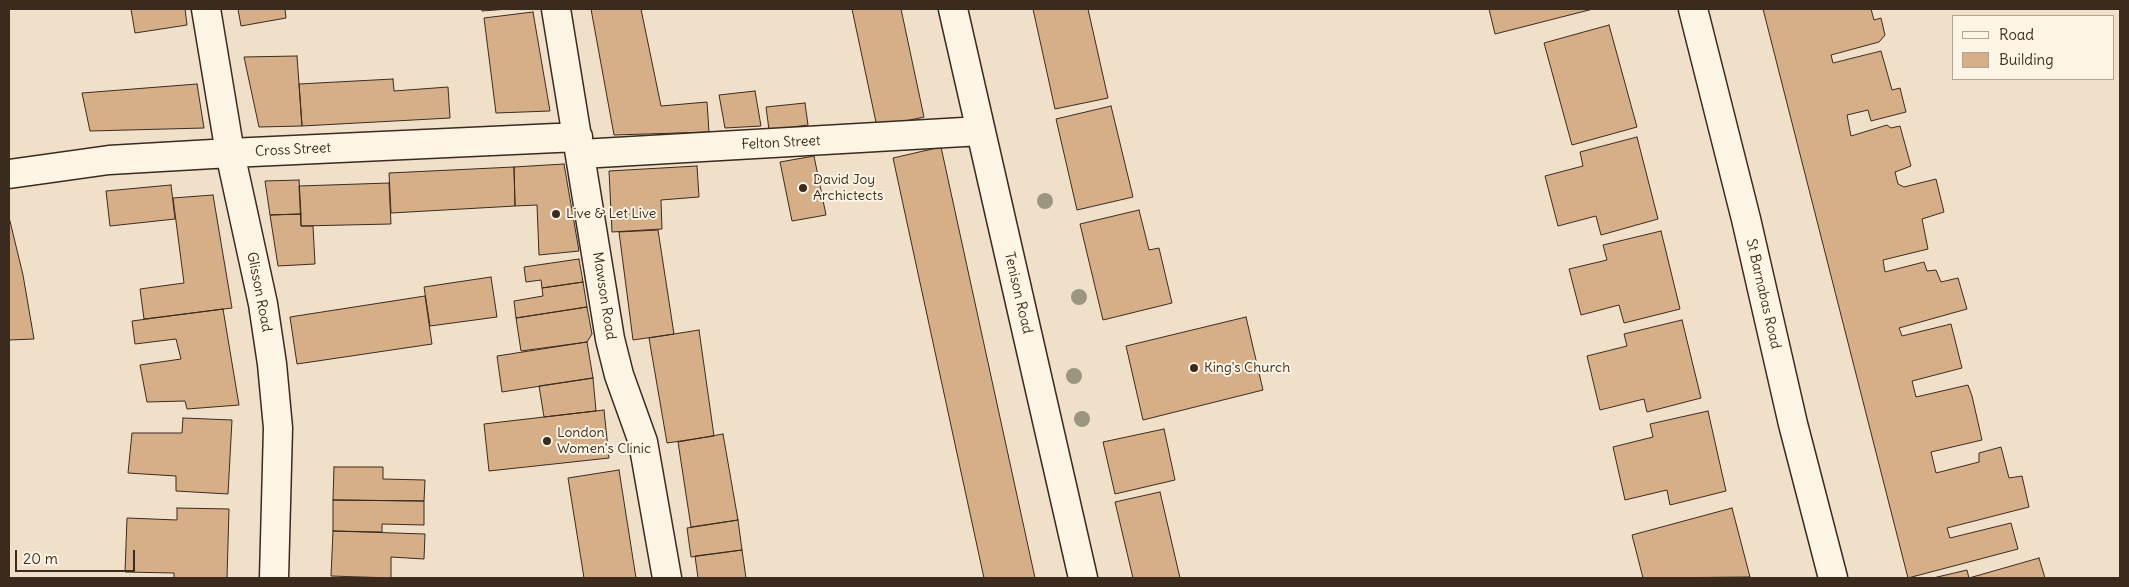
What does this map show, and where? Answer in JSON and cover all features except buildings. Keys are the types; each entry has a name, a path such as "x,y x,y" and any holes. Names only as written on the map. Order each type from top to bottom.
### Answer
{"street":[{"name":"Glisson Road","path":"206,9 230,153 263,304 272,364 278,428 274,578"},
{"name":"Mawson Road","path":"556,9 610,339 619,375 643,442 667,578"},
{"name":"Tenison Road","path":"953,9 1083,578"},
{"name":"St Barnabas Road","path":"1693,9 1746,219 1793,424 1834,578"},
{"name":"Felton Street","path":"579,146 981,131"},
{"name":"Cross Street","path":"9,174 109,160 230,153 579,146"}],"place":[{"name":"David Joy Archictects","path":"803,188"},
{"name":"Live & Let Live","path":"556,214"},
{"name":"King's Church","path":"1194,368"},
{"name":"London Women's Clinic","path":"547,441"}]}
